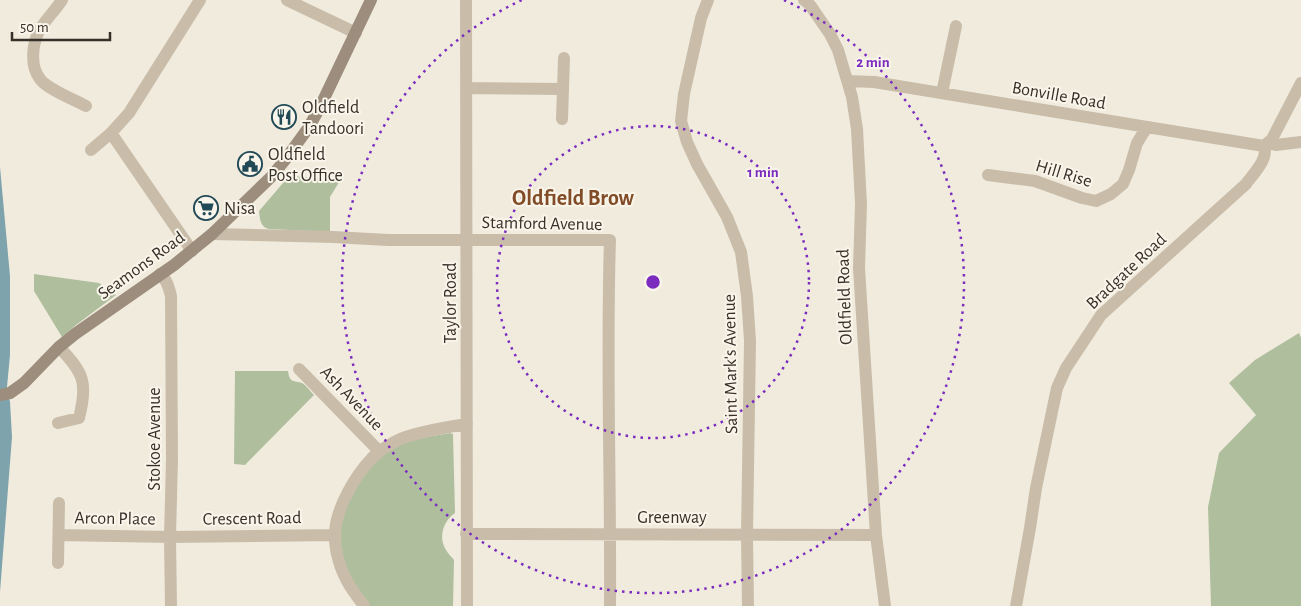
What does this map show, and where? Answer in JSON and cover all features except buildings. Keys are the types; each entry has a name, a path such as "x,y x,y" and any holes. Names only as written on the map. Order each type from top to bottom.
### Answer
{"street":[{"path":"62,0 39,31 34,47 34,68 40,79 48,86 86,106"},
{"path":"91,150 111,133 129,113 200,0"},
{"path":"287,0 356,32"},
{"name":"Seamons Road","path":"5,394 24,382 59,347 192,251 271,178 309,127 371,0"},
{"name":"Taylor Road","path":"466,0 467,606"},
{"name":"Saint Mark's Avenue","path":"708,0 701,18 684,94 681,121 687,142 697,164 727,217 741,252 747,296 750,341 747,535 748,606"},
{"name":"Oldfield Road","path":"804,0 834,42 841,58 852,97 857,129 861,204 859,268 876,535 885,606"},
{"path":"942,93 956,26"},
{"path":"562,119 564,58"},
{"name":"Bonville Road","path":"848,81 874,82 1260,146 1301,142"},
{"name":"Bradgate Road","path":"1016,606 1037,479 1057,388 1066,368 1100,315 1246,184 1262,162 1266,144 1272,139 1301,83"},
{"path":"466,88 563,88"},
{"name":"Hill Rise","path":"988,175 1035,181 1082,198 1096,201 1111,194 1123,184 1137,143 1147,127"},
{"path":"111,133 192,251"},
{"name":"Stamford Avenue","path":"212,234 388,240 610,240 608,297 611,534"},
{"name":"Stokoe Avenue","path":"160,274 163,276 171,296 171,606"},
{"path":"58,422 82,418 84,388 80,375 72,361 59,347"},
{"name":"Ash Avenue","path":"299,369 379,452"},
{"path":"364,606 345,578 339,561 334,535 341,508 350,488 371,459 398,440 467,424"},
{"path":"58,563 60,503"},
{"name":"Greenway","path":"466,534 876,535"},
{"path":"610,606 611,534"},
{"name":"Arcon Place","path":"59,535 170,537"},
{"name":"Crescent Road","path":"170,537 334,535"}],"green space":[{"path":"289,176 341,179 330,197 330,232 269,229 262,225 259,211"},
{"path":"34,274 99,283 116,295 62,337 34,291"},
{"path":"1299,333 1301,338 1301,606 1211,606 1208,507 1219,453 1256,415 1229,383 1255,360"},
{"path":"235,371 288,371 291,380 304,384 314,395 245,465 234,464"},
{"path":"453,434 455,513 447,520 442,540 454,560 453,606 367,606 347,577 337,527 363,472 398,442"}],"water":[{"path":"0,167 10,276 10,355 7,387 12,437 0,592"}],"place":[{"name":"Oldfield Tandoori","path":"284,117"},
{"name":"Oldfield Post Office","path":"250,164"},
{"name":"Nisa","path":"206,208"}],"district":[{"name":"Oldfield Brow","path":"573,197"}]}
